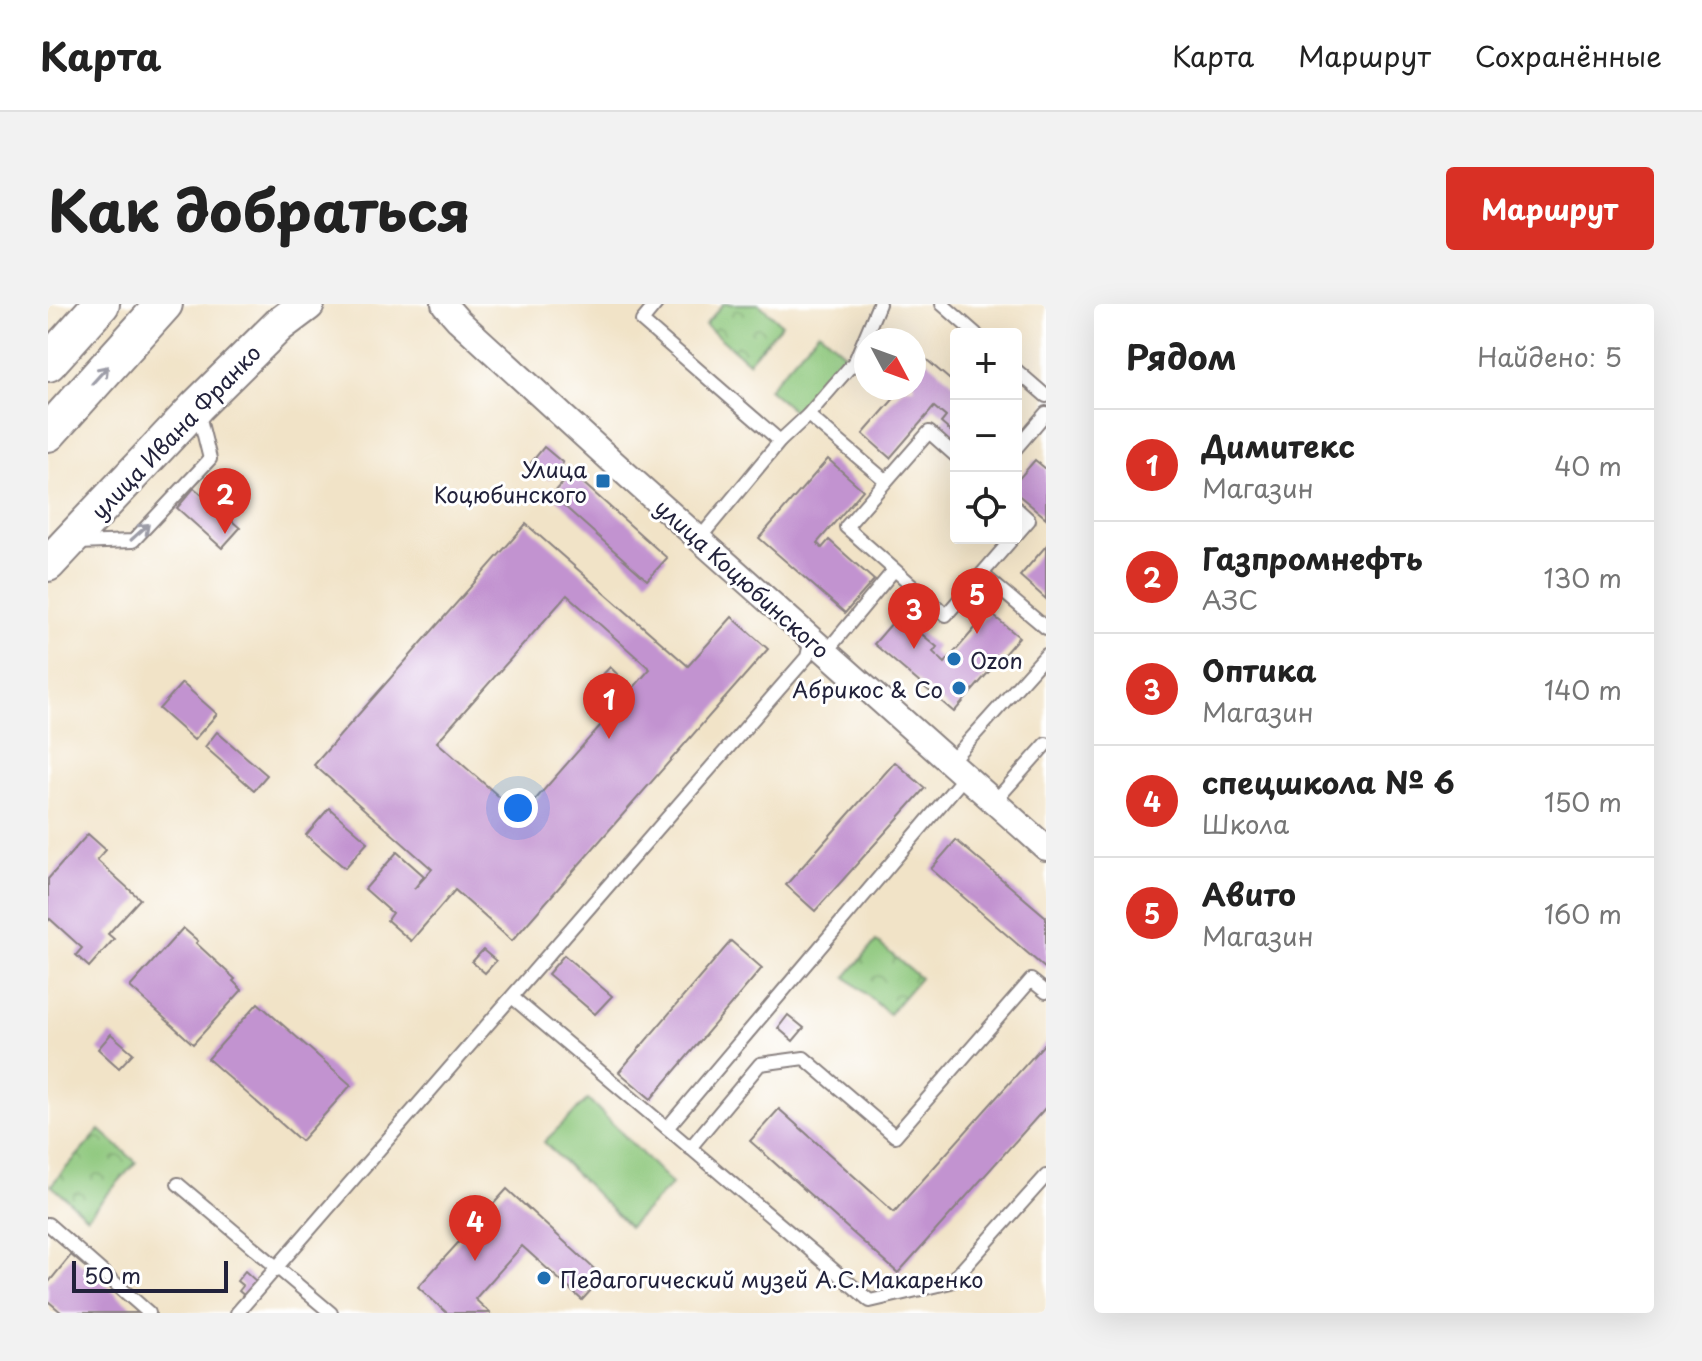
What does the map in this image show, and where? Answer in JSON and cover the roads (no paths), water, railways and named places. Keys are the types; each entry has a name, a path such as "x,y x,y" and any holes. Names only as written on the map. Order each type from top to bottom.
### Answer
{"main road":[{"path":"48,363 101,304"},
{"path":"48,433 164,304"}],"street":[{"name":"улица Ивана Франко","path":"57,554 197,406 279,325 307,304"},
{"name":"улица Коцюбинского","path":"444,304 699,539 1046,848"}],"lane":[{"path":"656,304 642,321 780,441"},
{"path":"699,539 780,441 808,415 855,361 879,304"},
{"path":"942,304 969,328"},
{"path":"1022,375 1046,396"},
{"path":"57,554 133,541 210,459 197,406"},
{"path":"1022,441 1046,413"},
{"path":"808,415 886,481"},
{"path":"950,451 929,432 846,527 946,615 1008,544"},
{"path":"1022,514 1029,520 1022,528"},
{"path":"237,1313 807,657 894,570"},
{"path":"982,574 1046,628"},
{"path":"667,1128 958,769 1046,655"},
{"path":"994,802 1046,744"},
{"path":"690,1148 760,1064 804,1058 895,1136 1031,980 1046,992"},
{"path":"512,997 870,1301 951,1282 1046,1176"},
{"path":"178,1184 331,1313"},
{"path":"48,1224 149,1313"}],"place":[{"name":"Улица Коцюбинского","path":"603,481"},
{"name":"Газпромнефть","path":"225,534"},
{"name":"Авито","path":"977,634"},
{"name":"Оптика","path":"914,649"},
{"name":"Ozon","path":"954,659"},
{"name":"Абрикос & Co","path":"959,688"},
{"name":"Димитекс","path":"609,739"},
{"name":"спецшкола № 6","path":"475,1261"},
{"name":"Педагогический музей А.С.Макаренко","path":"544,1278"}]}
